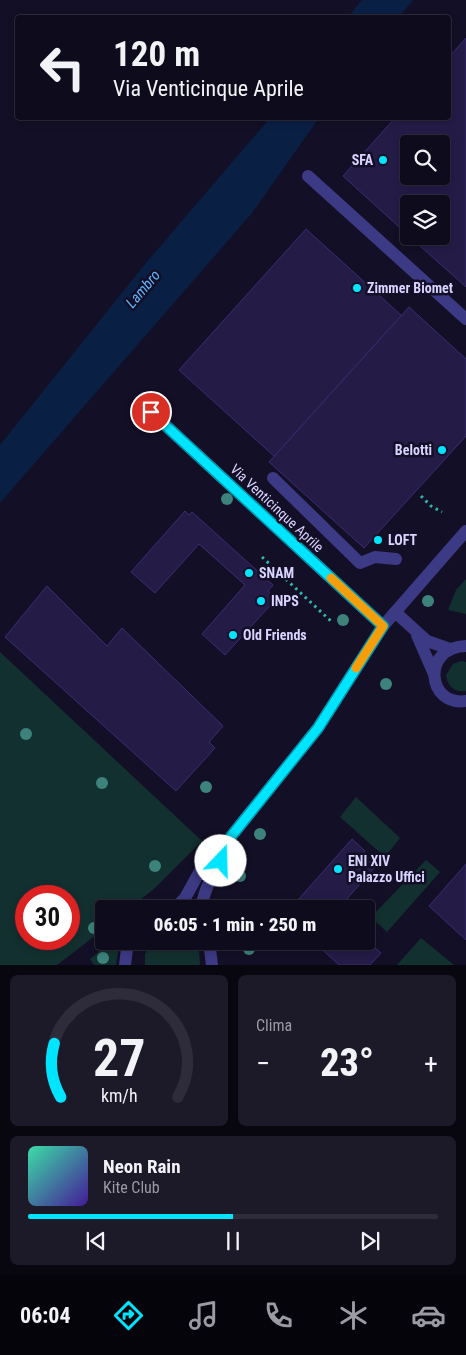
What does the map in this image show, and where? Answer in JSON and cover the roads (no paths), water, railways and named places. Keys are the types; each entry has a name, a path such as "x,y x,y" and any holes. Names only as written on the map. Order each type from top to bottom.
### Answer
{"street":[{"path":"308,176 466,319"},
{"name":"Via Venticinque Aprile","path":"151,412 383,626"},
{"path":"273,478 360,563 375,557 396,559"},
{"path":"183,900 210,853 225,844 318,728 383,626 466,531"},
{"path":"395,612 416,633 438,646 450,649"},
{"path":"416,633 434,674 438,689 445,696 460,702 466,702"},
{"path":"434,674 436,664 442,654 450,649 466,646"},
{"path":"203,900 205,887 221,861 225,844"},
{"path":"125,964 127,950"},
{"path":"211,950 213,964"}],"water":[{"path":"362,0 413,0 401,15 350,15"},
{"name":"Lambro","path":"268,120 318,120 252,213 0,503 0,445 145,264"}],"place":[{"name":"SFA","path":"383,160"},
{"name":"Zimmer Biomet","path":"357,288"},
{"name":"Belotti","path":"442,450"},
{"name":"LOFT","path":"378,540"},
{"name":"SNAM","path":"249,573"},
{"name":"INPS","path":"261,601"},
{"name":"Old Friends","path":"233,635"},
{"name":"ENI XIV Palazzo Uffici","path":"338,869"}]}
